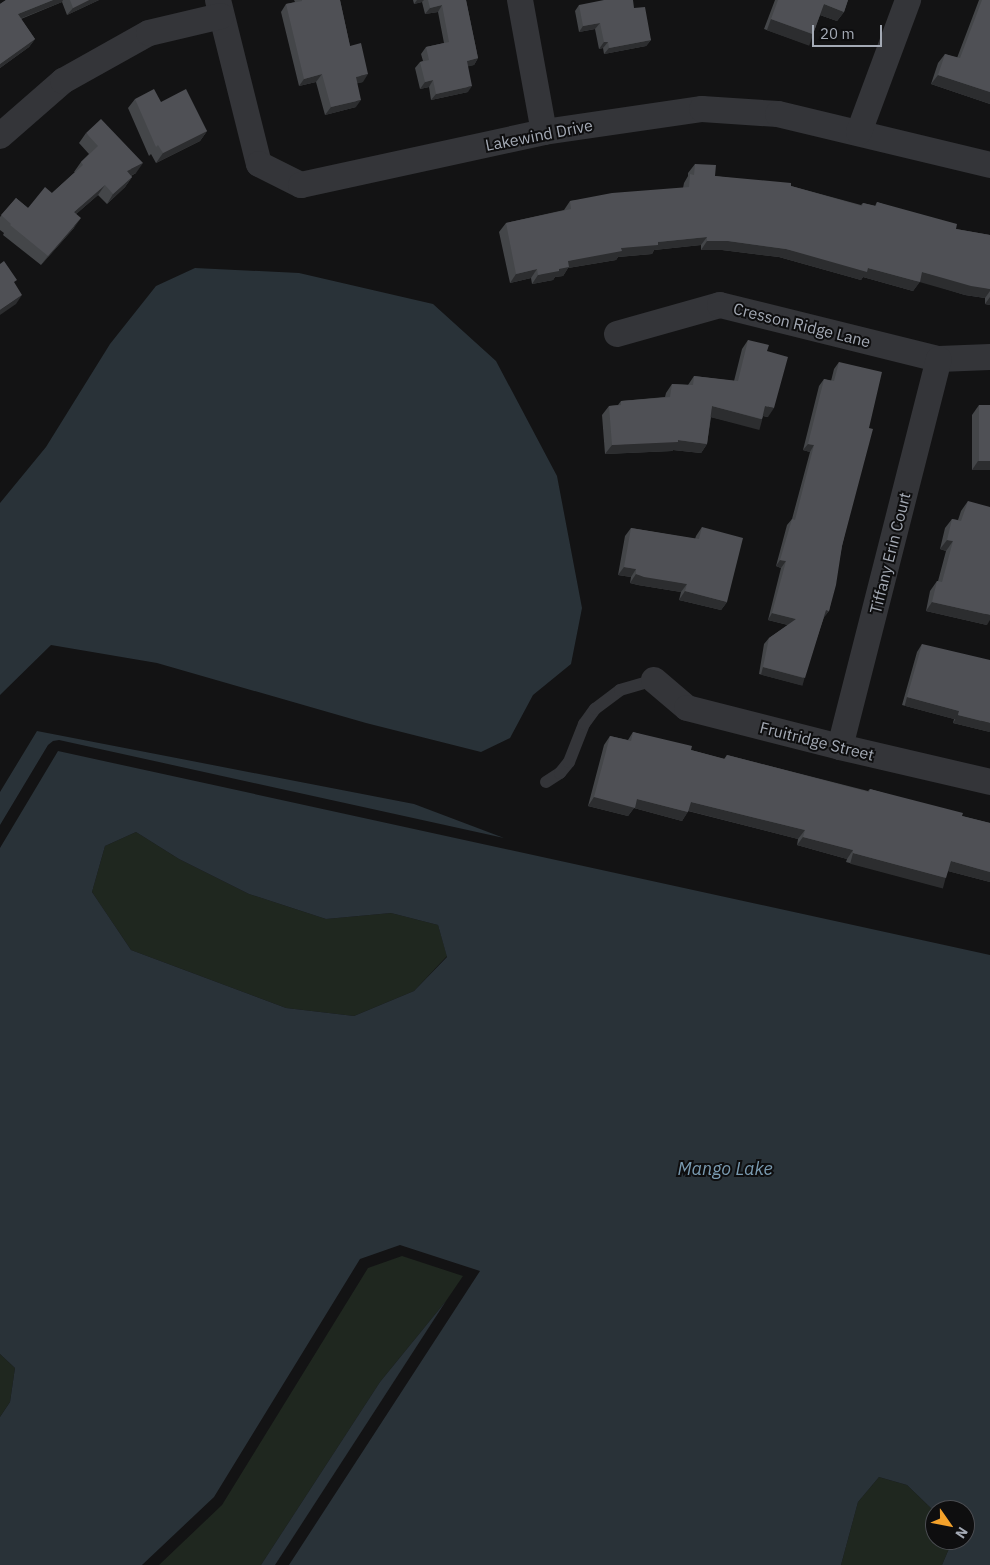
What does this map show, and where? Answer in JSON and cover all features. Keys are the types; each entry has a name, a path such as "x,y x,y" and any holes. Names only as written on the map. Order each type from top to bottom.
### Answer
{"street":[{"path":"520,0 544,132"},
{"path":"859,132 908,0"},
{"path":"0,136 63,81 149,33 220,8"},
{"name":"Lakewind Drive","path":"220,8 259,164 301,185 544,132 702,109 778,114 990,165"},
{"name":"Cresson Ridge Lane","path":"617,334 720,305 939,359 990,358"},
{"name":"Tiffany Erin Court","path":"840,747 939,359"},
{"name":"Fruitridge Street","path":"654,680 687,708 840,747 990,782"}],"lane":[{"path":"546,782 560,773 569,762 584,724 595,709 620,690 654,680"}],"shaded area":[{"path":"136,832 179,859 249,894 326,919 391,913 438,925 447,956 414,991 354,1016 286,1008 131,950 92,892 105,846"},
{"path":"402,1256 463,1276 446,1301 380,1382 261,1565 159,1565 222,1505 368,1268"},
{"path":"0,1354 15,1368 10,1402 0,1417"},
{"path":"879,1477 907,1485 925,1502 925,1550 948,1550 942,1565 841,1565 858,1502"}],"water":[{"path":"195,268 299,273 433,304 496,361 557,476 582,608 571,664 533,695 510,738 481,752 366,723 157,663 51,645 0,695 0,503 46,447 110,344 156,286"},
{"path":"37,731 414,804 504,838 59,740 53,741 48,745 0,825 0,792"},
{"name":"Mango Lake","path":"58,751 990,955 990,1565 942,1565 948,1550 975,1550 975,1500 925,1500 925,1502 907,1485 879,1477 858,1502 841,1565 289,1565 480,1271 400,1245 360,1259 214,1497 142,1565 0,1565 0,1417 10,1402 15,1368 0,1354 0,848","holes":["136,832 179,859 249,894 326,919 391,913 438,925 447,957 414,991 354,1016 286,1008 131,950 92,892 105,846"]},
{"path":"446,1301 275,1565 261,1565 380,1382"}],"building":[{"path":"6,0 53,0 18,14 35,39 0,64 0,4"},
{"path":"70,0 89,0 73,8"},
{"path":"302,0 340,0 350,46 361,43 368,74 356,77 361,100 331,107 322,74 304,79 286,4"},
{"path":"428,0 466,0 478,58 467,61 472,86 436,94 433,80 425,82 420,62 429,60 426,47 449,42 442,5 430,8"},
{"path":"604,0 633,0 634,8 645,7 651,40 609,48 608,42 604,42 600,23 583,26 579,5"},
{"path":"778,0 848,0 844,12 824,4 813,34 771,19"},
{"path":"982,0 990,0 990,92 938,75 945,54 960,58"},
{"path":"154,89 161,102 186,89 207,131 163,153 158,145 156,147 135,99"},
{"path":"101,119 143,163 127,171 132,177 113,194 105,185 74,212 81,218 48,256 10,225 1,215 16,198 28,208 45,187 52,193 83,165 81,162 98,146 86,133"},
{"path":"695,164 716,165 715,176 791,183 791,186 862,206 863,203 876,206 877,202 957,224 956,229 990,235 990,289 971,286 922,272 920,282 868,268 867,272 786,249 728,241 707,241 707,237 658,242 658,245 621,248 622,251 568,261 569,267 559,269 559,271 538,275 537,269 516,274 506,223 571,209 570,201 612,193 689,187 690,174 694,175"},
{"path":"4,261 17,280 14,282 22,295 0,310 0,264"},
{"path":"748,340 769,345 767,351 788,357 774,408 765,406 762,419 712,406 707,444 678,440 678,442 612,445 609,406 621,405 621,401 670,397 672,384 693,385 694,376 738,381"},
{"path":"839,362 882,372 869,428 873,429 842,546 836,585 829,611 826,610 805,678 763,667 769,638 796,619 772,613 786,561 780,560 792,519 795,520 814,445 808,444 824,379 834,381"},
{"path":"979,405 990,405 990,461 979,461"},
{"path":"968,501 990,507 990,615 932,602 937,581 942,582 953,541 947,540 952,519 961,521"},
{"path":"702,527 743,538 727,602 685,591 687,584 644,577 636,574 636,569 624,567 631,528 699,539"},
{"path":"922,644 990,660 990,723 958,715 959,711 907,697"},
{"path":"633,732 692,746 691,750 725,759 727,755 869,792 870,789 963,813 962,816 990,823 990,872 951,861 946,878 853,853 853,850 803,837 805,830 691,802 688,812 637,799 635,808 594,797 610,736 631,741"}]}
